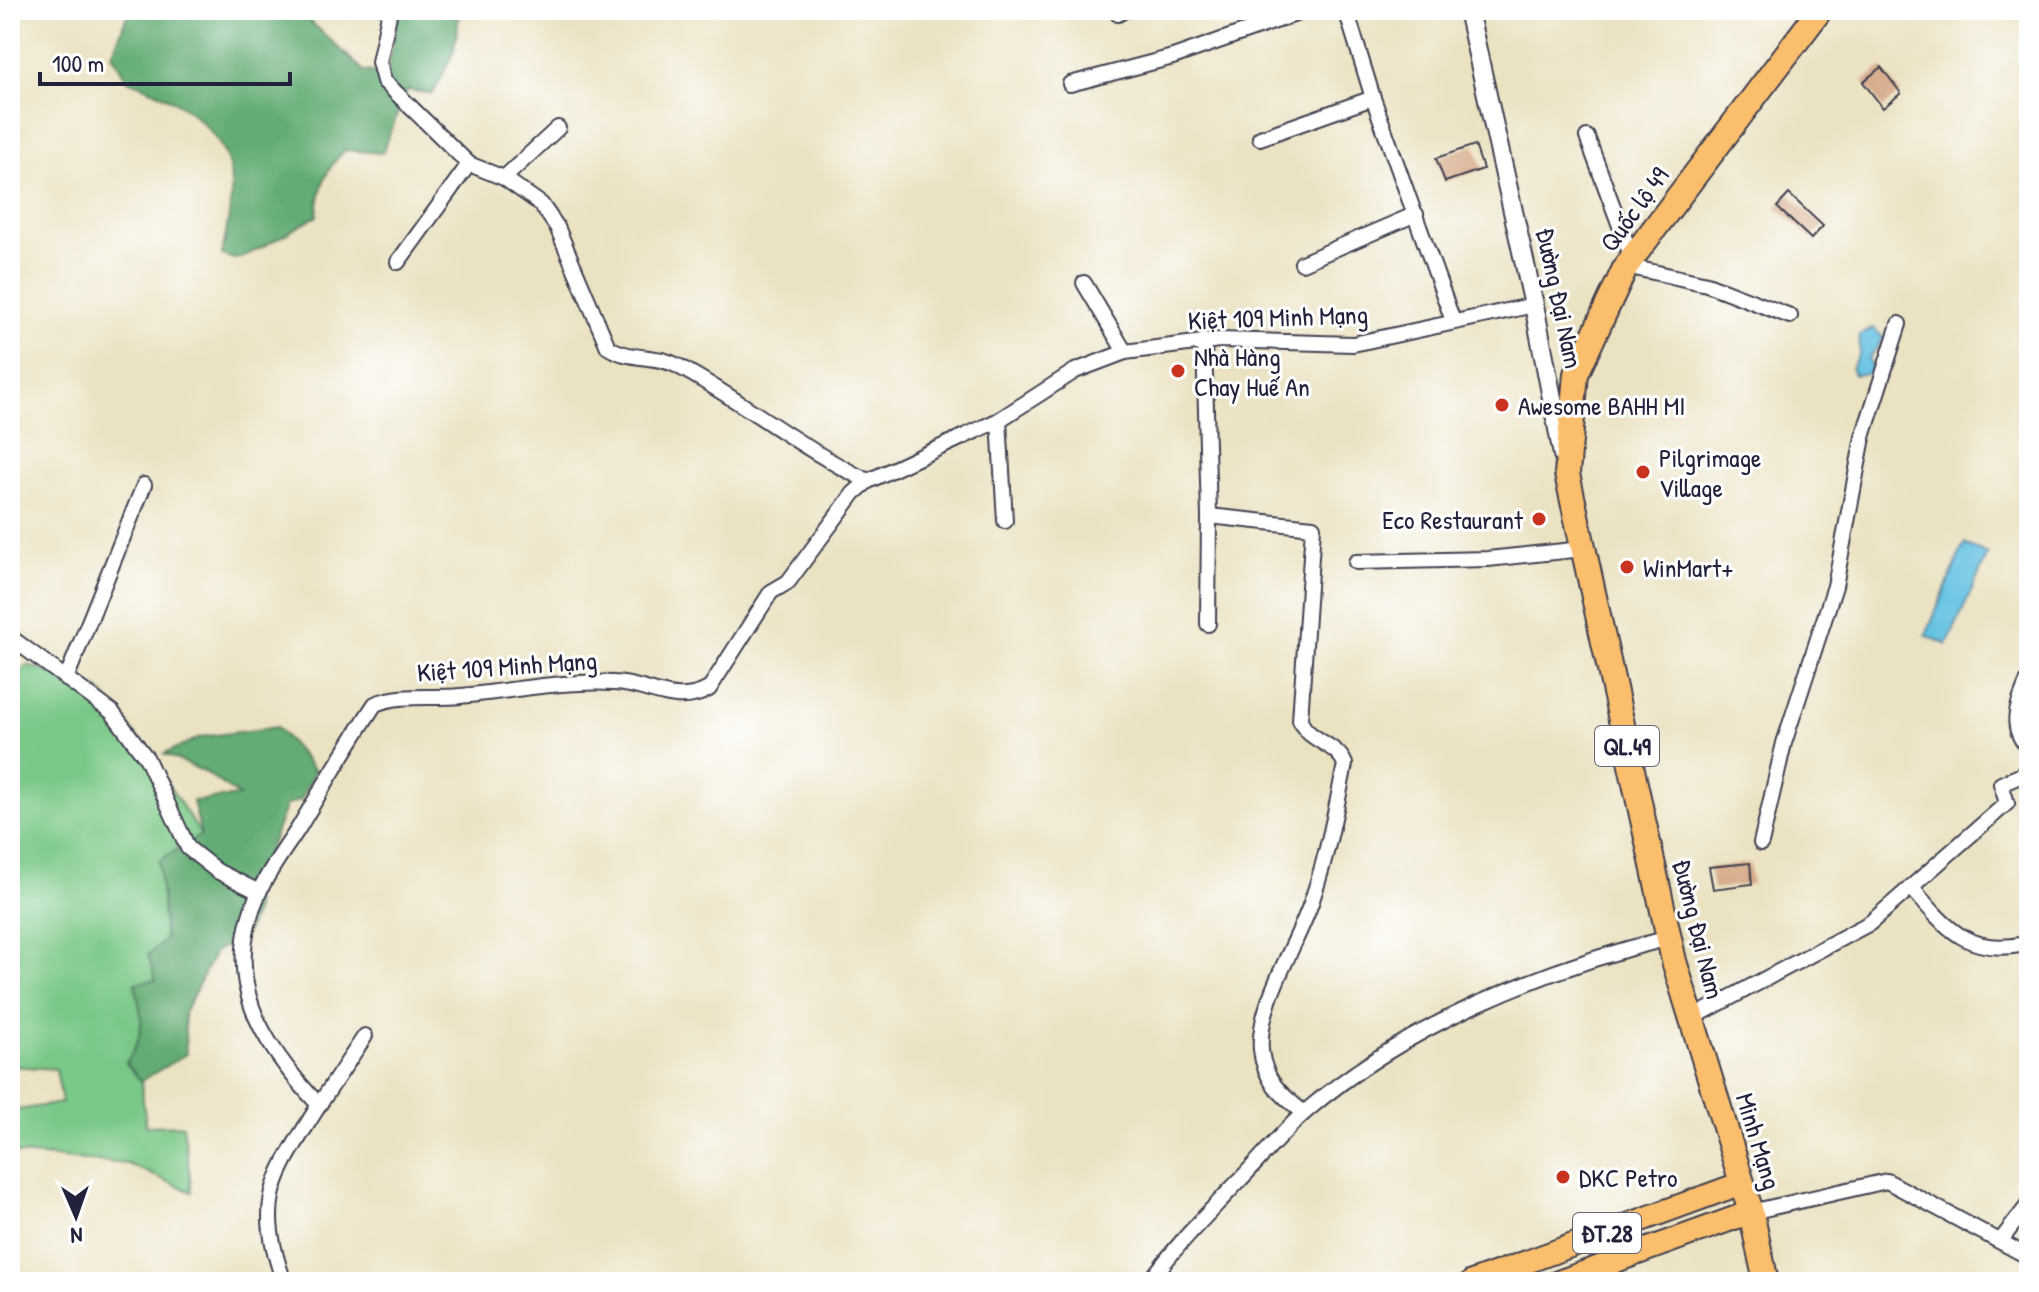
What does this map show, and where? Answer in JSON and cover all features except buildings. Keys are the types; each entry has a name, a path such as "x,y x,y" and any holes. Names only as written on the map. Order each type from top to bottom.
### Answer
{"highway":[{"name":"Quốc lộ 49","path":"1567,474 1576,374 1629,262 1820,10"},
{"name":"Đường Đại Nam","path":"1567,474 1669,938 1692,1018"},
{"name":"Minh Mạng","path":"1692,1018 1751,1212 1766,1282"}],"main road":[{"name":"ĐT.28","path":"1472,1282 1742,1183"},
{"name":"ĐT.28","path":"1558,1282 1751,1212"}],"street":[{"path":"390,10 379,62 384,81 469,164 504,178 541,204 557,227 608,347 622,356 675,364 832,464 868,481"},
{"path":"1070,84 1173,57 1307,10"},
{"path":"1346,10 1373,98 1453,321"},
{"name":"Đường Đại Nam","path":"1468,10 1534,305 1567,474"},
{"path":"1260,138 1373,98"},
{"path":"504,178 558,128"},
{"path":"1587,137 1629,262 1707,284 1790,316"},
{"path":"398,262 469,164"},
{"path":"1302,263 1416,214"},
{"path":"1084,283 1125,352"},
{"name":"Kiệt 109 Minh Mạng","path":"319,1105 286,1071 252,1013 243,980 244,945 259,892 375,704 401,697 456,696 540,686 604,683 628,684 677,698 694,697 714,683 771,592 788,582 854,493 868,481 999,420 1075,371 1125,352 1204,341 1353,344 1534,305"},
{"path":"1761,843 1784,743 1835,586 1863,437 1899,324"},
{"path":"1204,341 1209,516 1208,624"},
{"path":"999,420 1005,521"},
{"path":"66,679 144,485"},
{"path":"1209,516 1313,527 1300,720 1302,728 1342,755 1345,764 1328,846 1312,903 1267,1012 1261,1040 1269,1080 1304,1113"},
{"path":"1356,562 1488,559 1583,549"},
{"path":"10,637 112,712 134,738 156,775 188,848 217,871 259,892"},
{"path":"2029,678 2013,718 2016,731 2029,749"},
{"path":"1692,1018 1870,923 2007,803 2001,784 2029,772"},
{"path":"1911,887 1950,933 1999,947 2029,943"},
{"path":"1150,1282 1192,1229 1304,1113 1376,1061 1465,1011 1562,970 1669,938"},
{"path":"284,1282 271,1244 272,1192 276,1175 365,1036"},
{"path":"1751,1212 1887,1181 2029,1257"},
{"path":"2001,1240 2029,1204"}],"green space":[{"path":"129,10 298,10 364,71 387,74 399,10 460,10 454,51 433,94 407,90 382,153 345,150 324,180 317,216 235,259 222,255 231,186 222,148 188,110 158,92 127,80 112,55"},
{"path":"27,665 99,689 139,739 201,835 159,861 165,940 156,980 135,984 140,1006 140,1034 126,1063 141,1081 146,1126 183,1125 192,1192 128,1164 10,1153 10,1111 62,1103 56,1069 10,1066 10,680"},
{"path":"277,727 315,771 301,800 286,805 266,858 251,876 255,911 246,934 215,952 184,1013 186,1054 141,1081 126,1063 140,1034 140,1006 135,983 156,980 148,955 165,940 159,861 201,835 193,801 239,796 205,772 164,754 201,737"}],"water":[{"path":"1873,328 1884,338 1869,358 1873,373 1854,375 1851,368 1859,354 1860,335"},
{"path":"1964,544 1988,554 1947,645 1926,635"}],"place":[{"name":"Nhà Hàng Chay Huế An","path":"1178,371"},
{"name":"Awesome BAHH MI","path":"1502,405"},
{"name":"Pilgrimage Village","path":"1643,472"},
{"name":"Eco Restaurant","path":"1539,519"},
{"name":"WinMart+","path":"1627,567"},
{"name":"DKC Petro","path":"1563,1177"}]}
